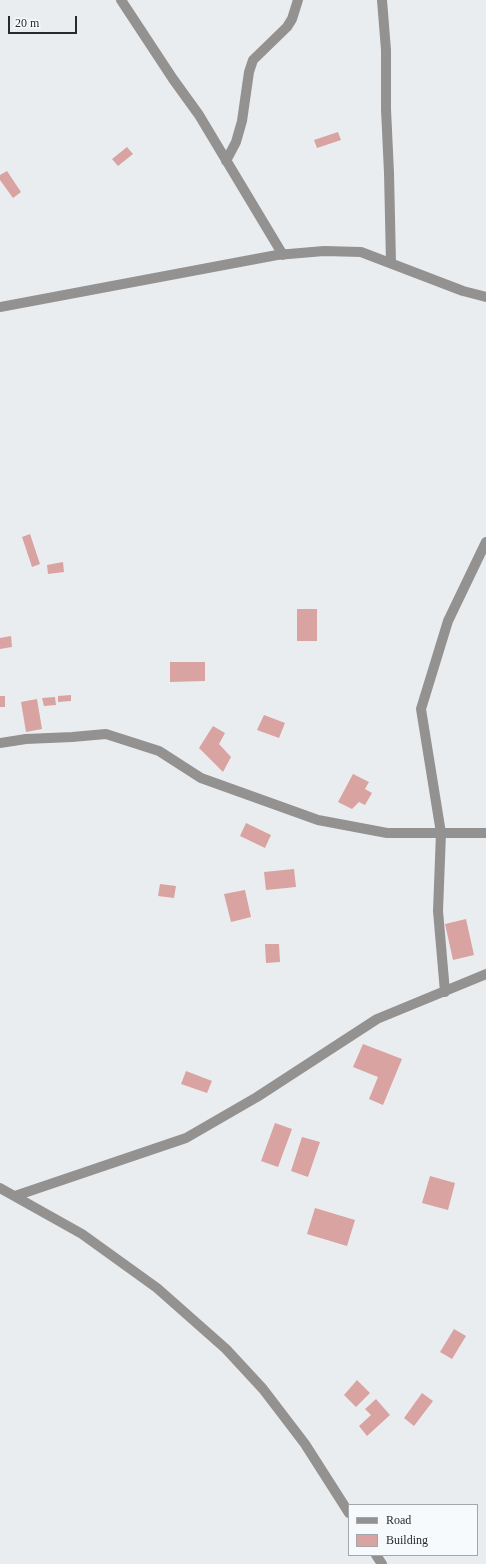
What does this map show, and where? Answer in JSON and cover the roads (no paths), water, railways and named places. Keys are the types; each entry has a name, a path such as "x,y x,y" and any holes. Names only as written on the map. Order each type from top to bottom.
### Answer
{"street":[{"path":"121,0 173,80 199,115 283,255"},
{"path":"226,160 236,142 242,121 249,72 253,60 287,27 292,18 298,0"},
{"path":"382,0 386,50 386,109 391,263"},
{"path":"0,307 283,255 324,251 361,252 463,290 486,297"},
{"path":"445,992 438,911 441,833 421,709 448,621 486,542"},
{"path":"0,743 26,739 106,734 159,751 201,778 318,820 387,833 486,833"},
{"path":"15,1196 186,1138 257,1097 378,1019 486,974"},
{"path":"0,1188 82,1234 157,1288 226,1349 263,1389 305,1444 348,1511"}]}
